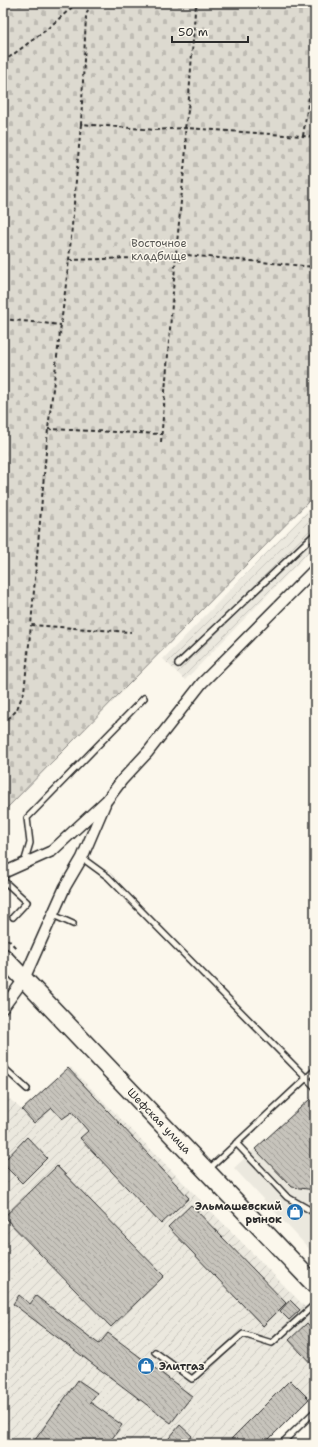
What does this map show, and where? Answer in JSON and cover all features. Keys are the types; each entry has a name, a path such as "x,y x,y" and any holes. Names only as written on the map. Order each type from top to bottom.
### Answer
{"main road":[{"name":"Шефская улица","path":"10,953 24,979 212,1166 315,1285"}],"street":[{"path":"3,873 52,851 107,800 122,780 148,752 202,683 315,569"},
{"path":"3,1008 24,979 65,887 82,858 107,800"}],"lane":[{"path":"178,664 315,534"},
{"path":"24,863 30,843 27,818 144,698"},
{"path":"82,858 108,876 315,1087"},
{"path":"3,880 27,902 13,917"},
{"path":"53,915 74,924"},
{"path":"3,1067 27,1089"},
{"path":"212,1166 315,1070"},
{"path":"236,1143 287,1197 315,1213"},
{"path":"155,1352 192,1379 243,1334 272,1343 315,1304"},
{"path":"281,1444 315,1411"}],"path":[{"path":"3,62 46,30 77,3"},
{"path":"3,724 16,711 24,692 48,429 68,260 81,124 86,16 90,3"},
{"path":"161,442 186,149 185,128 188,111 195,11 197,3"},
{"path":"303,136 315,58"},
{"path":"81,124 103,124 156,130 185,128 315,137"},
{"path":"68,260 134,258 176,254 315,267"},
{"path":"3,319 61,324"},
{"path":"48,429 161,434"},
{"path":"31,624 131,632"},
{"path":"3,934 10,953"}],"shaded area":[{"path":"315,503 315,546 185,680 163,659"},
{"path":"70,1067 315,1317 315,1394 264,1444 3,1444 3,1093 23,1111"},
{"name":"Эльмашевский рынок","path":"315,1093 315,1255 234,1168"}],"green space":[{"name":"Восточное кладбище","path":"3,3 315,3 315,495 3,812"}],"building":[{"path":"68,1068 189,1198 161,1224 80,1138 88,1131 72,1112 62,1119 52,1108 34,1123 22,1110"},
{"path":"310,1099 315,1104 315,1190 292,1187 255,1149"},
{"path":"27,1137 47,1158 22,1183 3,1164 3,1162"},
{"path":"57,1166 164,1276 111,1327 4,1217"},
{"path":"191,1205 286,1303 263,1326 168,1227"},
{"path":"19,1295 30,1304 36,1296 99,1344 108,1333 192,1396 171,1423 13,1304"},
{"path":"290,1300 300,1310 289,1320 280,1311"},
{"path":"307,1323 315,1332 315,1368 289,1340"},
{"path":"78,1380 97,1393 90,1402 122,1425 111,1440 116,1444 32,1444"},
{"path":"290,1380 309,1399 264,1444 226,1444"},
{"path":"180,1425 192,1436 186,1444 164,1444"}],"place":[{"name":"Эльмашевский рынок","path":"295,1212"},
{"name":"Элитгаз","path":"146,1366"}]}
